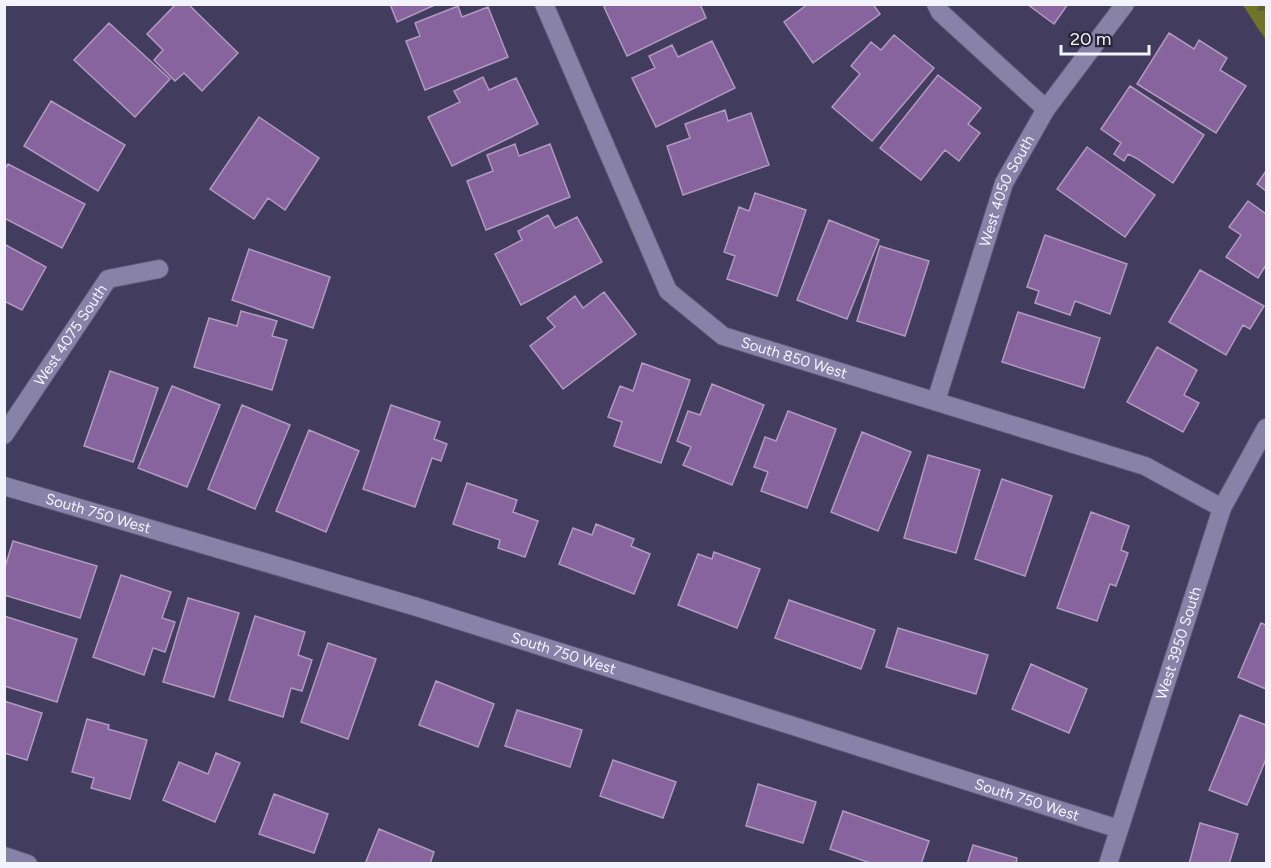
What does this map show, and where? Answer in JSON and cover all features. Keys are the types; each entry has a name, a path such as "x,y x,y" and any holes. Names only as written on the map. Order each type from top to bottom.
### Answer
{"street":[{"name":"South 850 West","path":"544,4 669,291 723,336 1145,466 1222,508"},
{"path":"936,4 940,12 1046,109"},
{"name":"West 4050 South","path":"936,401 1004,183 1046,109 1125,4"},
{"name":"West 4075 South","path":"4,435 108,279 159,269"},
{"name":"West 3950 South","path":"1108,864 1222,508 1266,428"},
{"name":"South 750 West","path":"4,486 417,608 1119,829"},
{"path":"4,856 28,864"}],"green space":[{"path":"1243,5 1266,5 1266,41"}],"building":[{"path":"176,4 188,4 238,53 202,91 184,73 175,81 154,60 163,50 147,34"},
{"path":"390,4 437,4 397,22"},
{"path":"608,4 700,4 706,18 627,56 604,7"},
{"path":"808,4 873,4 880,14 813,63 784,22"},
{"path":"1027,4 1068,4 1054,24"},
{"path":"458,6 462,17 488,7 508,57 425,90 406,41 420,36 415,23"},
{"path":"109,23 170,79 135,117 74,60"},
{"path":"1169,33 1194,49 1199,40 1227,58 1220,70 1246,86 1216,133 1137,84"},
{"path":"894,35 934,68 872,141 832,107 860,74 851,66 871,42 881,50"},
{"path":"712,41 735,88 656,127 632,78 655,68 649,56 672,45 678,57"},
{"path":"938,75 981,108 968,124 980,133 959,161 945,150 921,180 880,148"},
{"path":"483,77 489,90 516,78 538,124 452,166 428,117 460,102 454,91"},
{"path":"1130,86 1204,135 1173,183 1128,154 1124,161 1114,154 1121,143 1101,129"},
{"path":"51,101 125,145 98,191 24,146"},
{"path":"725,110 728,121 751,113 769,165 683,195 667,146 690,138 685,124"},
{"path":"259,117 319,158 285,210 268,198 254,219 210,189"},
{"path":"515,144 519,156 550,144 570,197 486,230 467,181 493,171 487,155"},
{"path":"1087,147 1155,195 1125,237 1057,189"},
{"path":"8,164 85,204 62,248 4,218 4,170"},
{"path":"1266,171 1266,191 1257,184"},
{"path":"755,193 806,210 777,296 727,279 735,256 724,252 739,207 749,211"},
{"path":"1248,201 1266,214 1266,265 1258,278 1226,257 1241,235 1229,227"},
{"path":"548,215 555,228 577,217 602,262 521,305 495,254 522,240 518,231"},
{"path":"829,220 879,240 847,319 797,300"},
{"path":"1045,235 1127,264 1110,314 1075,301 1070,315 1035,303 1039,291 1027,287"},
{"path":"4,244 46,267 22,310 4,301"},
{"path":"880,246 929,261 905,336 857,321"},
{"path":"249,249 330,277 313,328 232,300"},
{"path":"1200,270 1264,306 1250,329 1243,325 1226,355 1169,322"},
{"path":"604,292 636,334 563,389 530,346 555,327 547,318 575,296 583,308"},
{"path":"241,311 277,321 272,336 287,340 272,390 194,367 209,318 237,326"},
{"path":"1018,312 1100,338 1084,388 1002,362"},
{"path":"1157,347 1197,370 1184,395 1199,403 1183,432 1127,402"},
{"path":"642,363 690,380 661,463 614,446 622,422 608,417 620,386 633,391"},
{"path":"110,371 158,388 133,462 84,446"},
{"path":"712,384 764,405 732,485 683,465 691,447 677,441 688,411 700,415"},
{"path":"172,386 220,405 187,487 138,468"},
{"path":"242,405 290,425 255,509 208,489"},
{"path":"391,405 440,422 434,439 447,444 441,461 432,458 415,507 363,489"},
{"path":"788,411 836,429 807,508 761,491 768,472 754,467 765,437 776,441"},
{"path":"309,430 359,451 326,532 276,511"},
{"path":"862,432 911,452 878,531 831,512"},
{"path":"928,455 980,470 956,553 904,538"},
{"path":"1002,479 1052,496 1025,576 975,559"},
{"path":"467,483 517,500 513,512 538,521 525,557 498,548 500,540 453,524"},
{"path":"1091,512 1129,526 1121,550 1128,553 1116,586 1110,584 1097,621 1057,608"},
{"path":"596,524 634,539 631,546 650,554 634,594 559,564 573,528 592,535"},
{"path":"13,541 97,566 80,618 4,595 4,570"},
{"path":"714,552 760,569 737,628 678,605 698,554 712,559"},
{"path":"121,575 171,592 162,618 175,622 165,652 153,648 144,675 93,657"},
{"path":"188,598 239,613 214,697 163,682"},
{"path":"789,600 875,630 861,669 775,638"},
{"path":"4,616 77,639 57,702 4,686"},
{"path":"255,616 305,632 298,655 312,660 302,691 291,688 283,717 229,700"},
{"path":"1261,623 1266,625 1266,689 1238,677"},
{"path":"898,628 988,655 976,694 886,667"},
{"path":"328,643 376,659 348,739 301,722"},
{"path":"1031,664 1087,689 1069,733 1012,709"},
{"path":"436,681 494,704 478,747 419,725"},
{"path":"4,701 42,713 27,760 4,753"},
{"path":"517,710 582,730 570,767 505,746"},
{"path":"1240,715 1266,725 1266,759 1247,805 1209,790"},
{"path":"87,719 109,725 108,729 147,740 130,799 91,788 94,778 72,772"},
{"path":"216,753 240,763 215,822 163,800 179,762 208,774"},
{"path":"613,760 676,782 663,818 600,796"},
{"path":"758,784 816,802 803,843 746,826"},
{"path":"274,794 328,814 314,853 259,834"},
{"path":"843,811 929,841 921,864 873,864 830,849"},
{"path":"1200,823 1238,834 1229,864 1189,864"},
{"path":"379,829 434,852 430,864 365,864"},
{"path":"973,845 1017,858 1016,864 967,864"}]}
